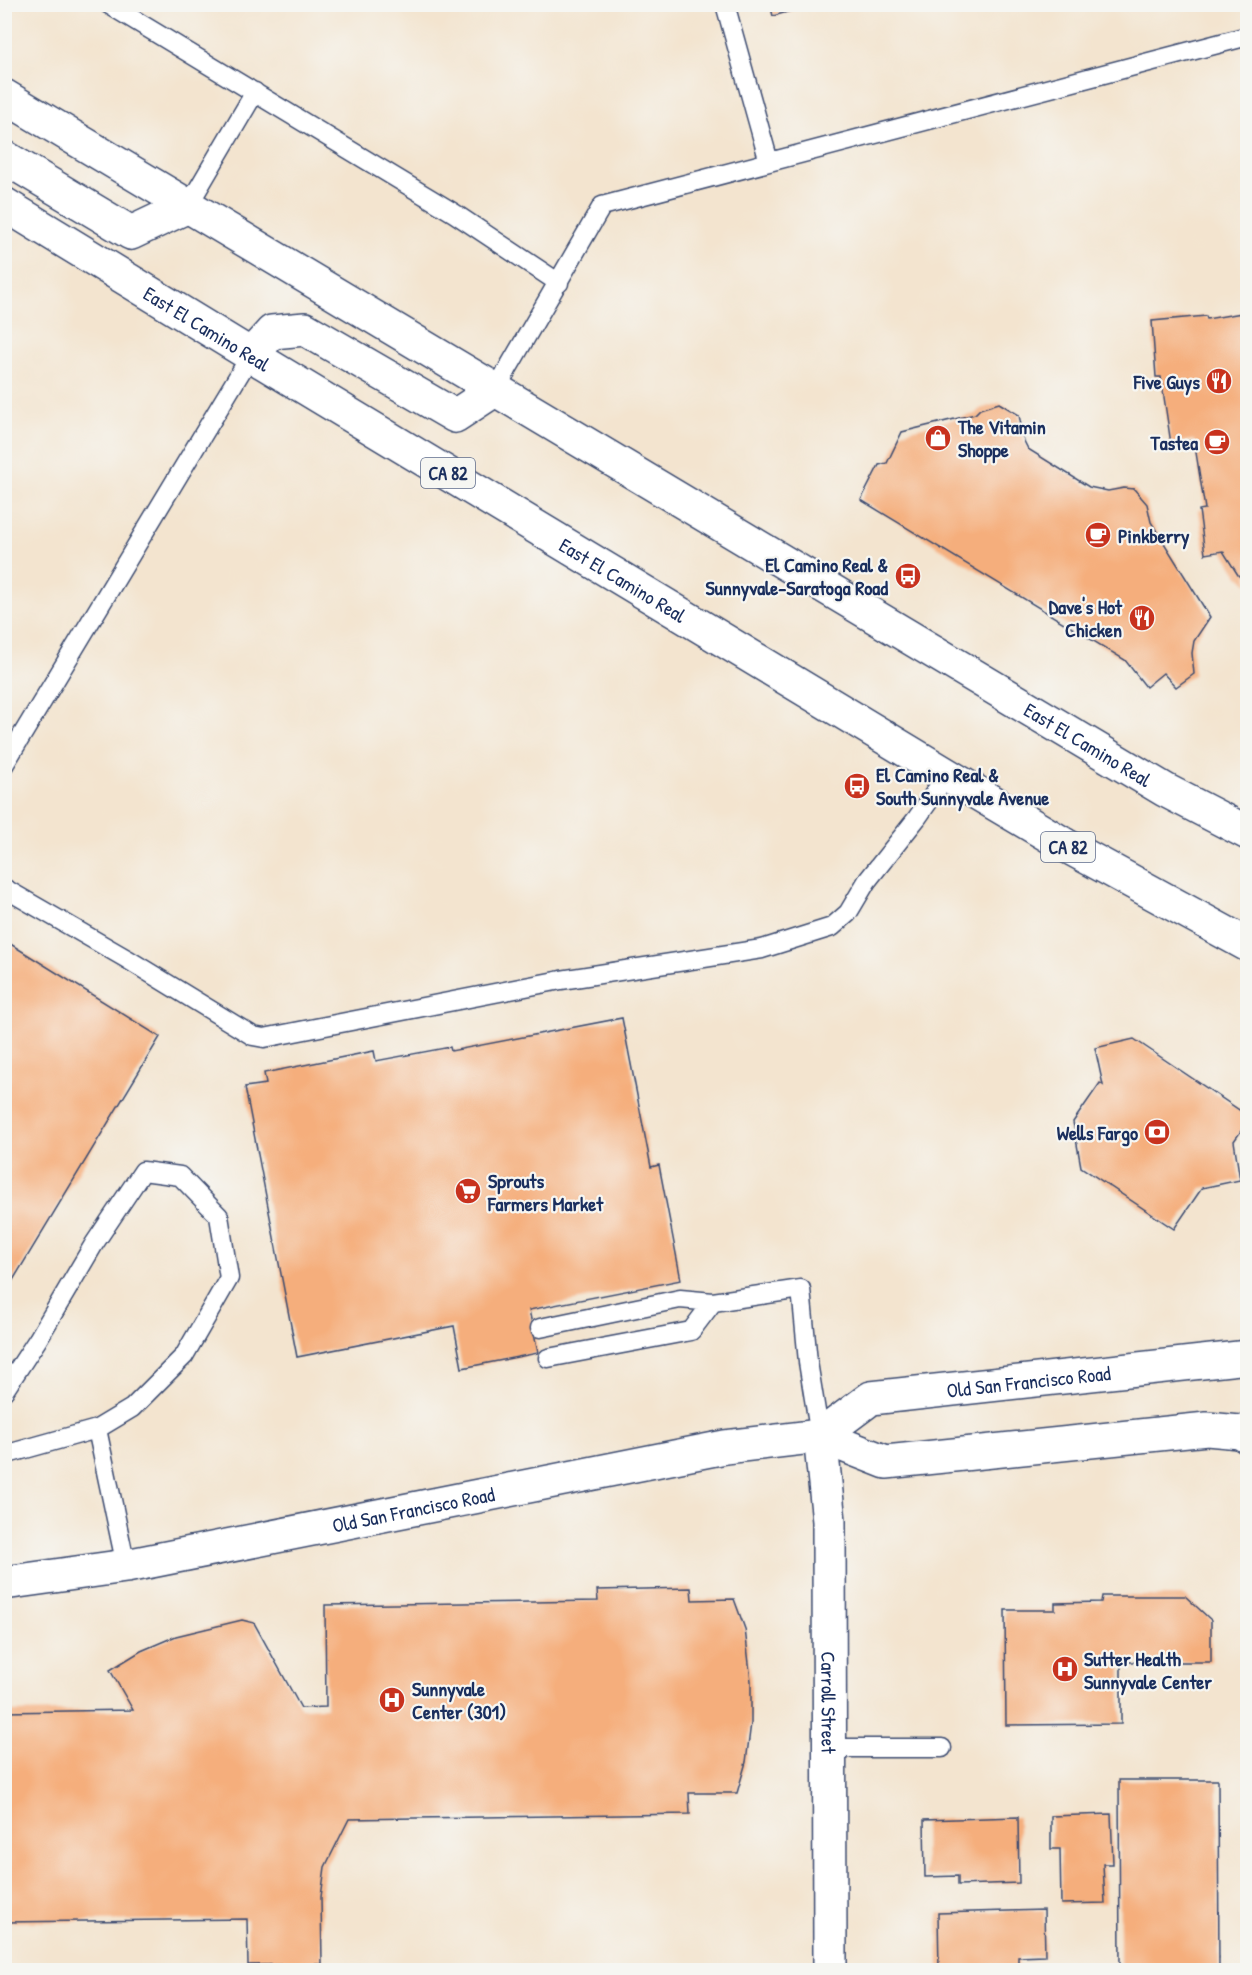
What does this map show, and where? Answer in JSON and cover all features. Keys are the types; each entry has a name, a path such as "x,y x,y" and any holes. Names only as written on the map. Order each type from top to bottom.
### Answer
{"main road":[{"name":"East El Camino Real","path":"4,96 1165,790 1248,833"},
{"path":"4,157 131,233 188,206"},
{"name":"East El Camino Real","path":"4,204 947,775 1065,845 1248,945"},
{"path":"251,355 272,332 305,329 455,416 496,389"},
{"name":"Old San Francisco Road","path":"820,1436 871,1398 1248,1357"},
{"name":"Old San Francisco Road","path":"4,1583 126,1566 725,1447 820,1436 886,1462 1207,1429 1240,1432 1248,1437"},
{"name":"Carroll Street","path":"820,1436 829,1521 830,1971"}],"lane":[{"path":"108,4 488,235 559,284"},
{"path":"725,4 769,162"},
{"path":"496,389 559,284 602,206 1248,36"},
{"path":"188,206 255,92"},
{"path":"4,765 251,355"},
{"path":"4,888 127,959 253,1036 264,1038 561,980 762,949 832,927 848,913 867,881 917,818 947,775"},
{"path":"4,1391 38,1339 94,1244 144,1171 180,1176 219,1216 230,1278 184,1356 132,1408 98,1428 4,1455"},
{"path":"540,1328 680,1299 713,1302 801,1289 808,1362 820,1436"},
{"path":"548,1358 692,1331 713,1302"},
{"path":"98,1428 126,1566"},
{"path":"829,1748 942,1748"}],"building":[{"path":"770,4 812,4 812,5 773,16"},
{"path":"1248,312 1248,584 1238,575 1223,551 1205,554 1199,510 1205,509 1194,440 1171,444 1161,377 1156,377 1152,321 1206,316 1207,319"},
{"path":"999,403 1019,415 1024,441 1028,449 1089,487 1108,491 1134,489 1147,504 1151,522 1210,617 1194,641 1192,653 1194,674 1176,687 1163,673 1146,687 1125,660 861,500 879,465 887,463 902,432 975,414 980,409"},
{"path":"4,940 160,1037 4,1295"},
{"path":"622,1018 651,1167 659,1165 681,1280 529,1310 538,1353 462,1368 454,1326 297,1357 245,1087 266,1084 264,1073 374,1051 376,1061 450,1047 451,1051"},
{"name":"Wells Fargo","path":"1134,1039 1248,1116 1248,1121 1234,1141 1240,1180 1202,1188 1174,1229 1081,1167 1073,1122 1100,1083 1103,1085 1095,1048"},
{"path":"691,1588 692,1600 734,1599 745,1629 751,1681 751,1723 746,1762 737,1793 689,1793 690,1814 349,1819 325,1867 321,1897 322,1964 248,1965 247,1919 4,1922 4,1712 133,1710 110,1670 141,1651 176,1636 242,1620 254,1623 301,1708 326,1707 325,1605 598,1601 597,1590"},
{"path":"1102,1596 1185,1596 1211,1620 1211,1662 1121,1662 1121,1724 1006,1725 1005,1610 1055,1610 1055,1603 1101,1602"},
{"path":"1119,1780 1218,1780 1219,1970 1120,1970"},
{"path":"1111,1814 1113,1864 1103,1864 1105,1903 1061,1904 1060,1849 1051,1849 1051,1816"},
{"path":"1018,1817 1019,1883 958,1885 958,1876 925,1877 924,1820"},
{"path":"1044,1910 1045,1956 1018,1957 1018,1970 939,1970 938,1913"}],"place":[{"name":"Five Guys","path":"1219,381"},
{"name":"The Vitamin Shoppe","path":"938,438"},
{"name":"Tastea","path":"1217,442"},
{"name":"Pinkberry","path":"1098,535"},
{"name":"El Camino Real & Sunnyvale-Saratoga Road","path":"908,576"},
{"name":"Dave's Hot Chicken","path":"1142,618"},
{"name":"El Camino Real & South Sunnyvale Avenue","path":"857,786"},
{"name":"Wells Fargo","path":"1157,1132"},
{"name":"Sprouts Farmers Market","path":"468,1191"},
{"name":"Sutter Health Sunnyvale Center","path":"1065,1669"},
{"name":"Sunnyvale Center (301)","path":"392,1700"}]}
